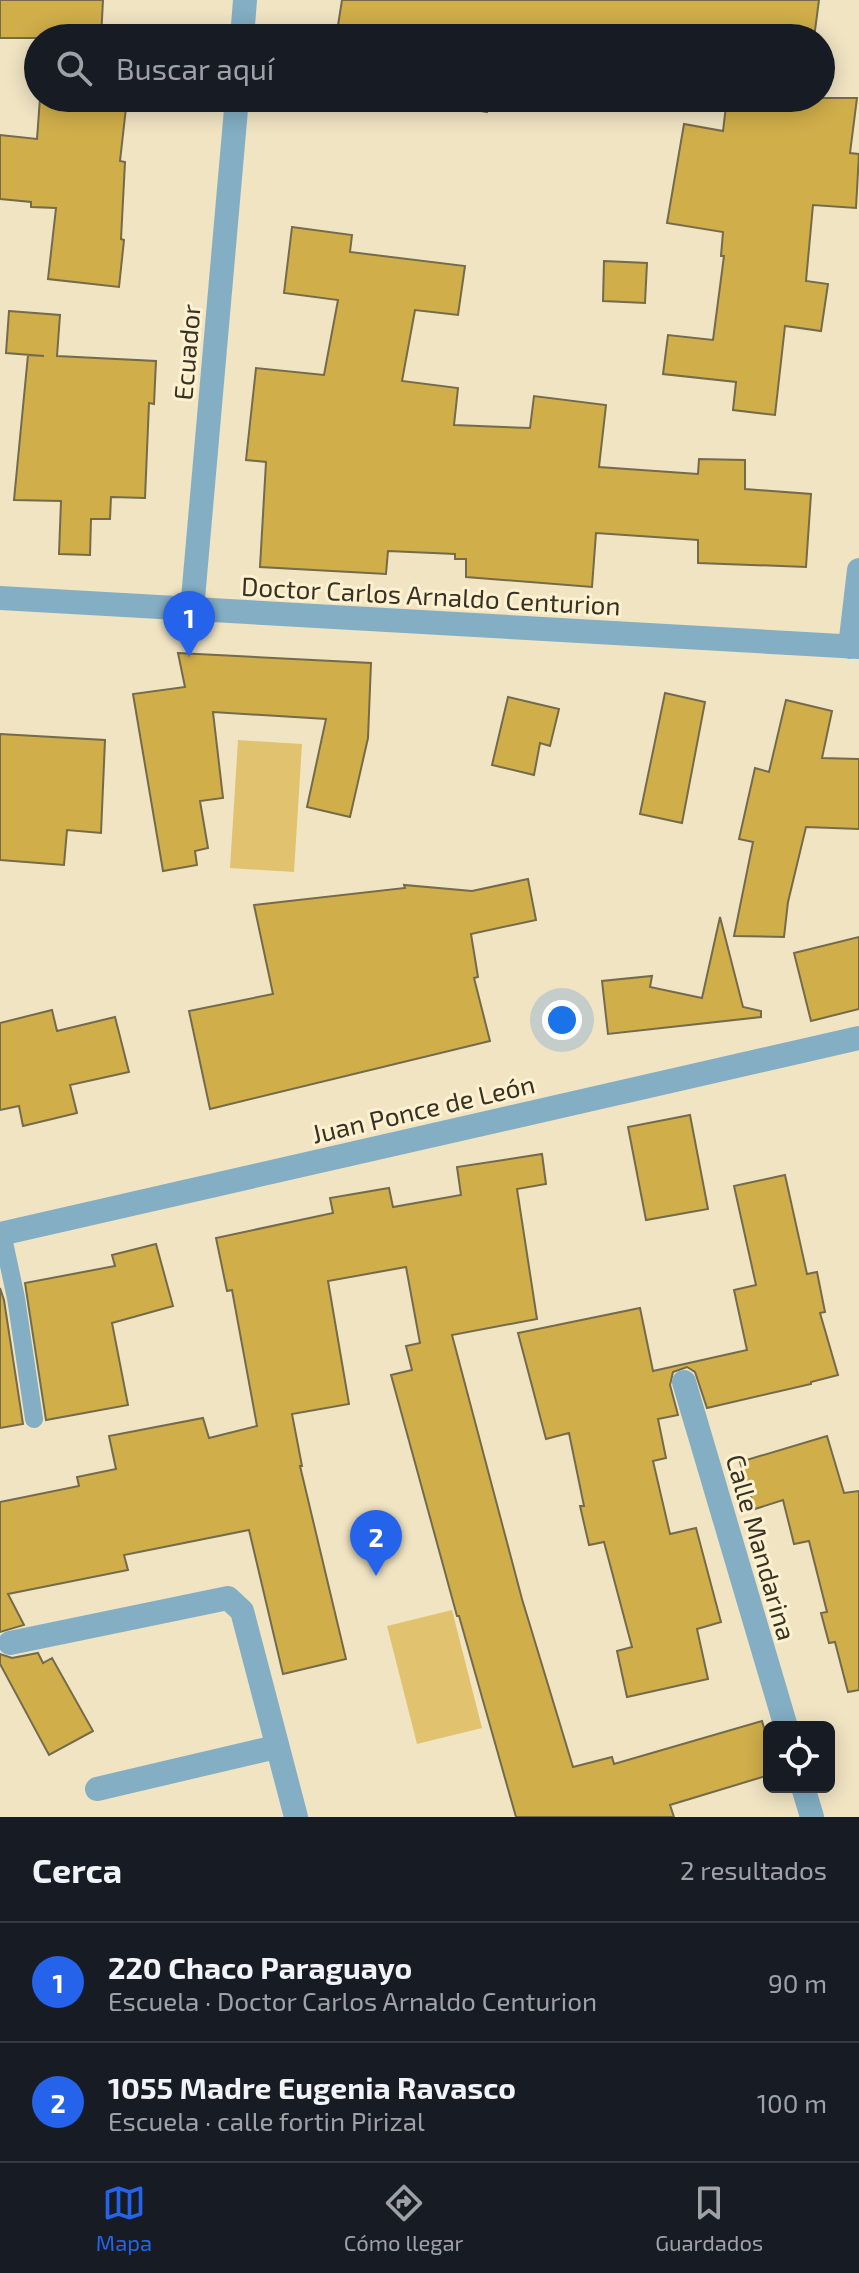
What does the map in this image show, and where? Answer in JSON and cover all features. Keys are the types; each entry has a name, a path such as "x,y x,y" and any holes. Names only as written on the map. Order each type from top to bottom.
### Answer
{"street":[{"path":"243,24 245,0"},
{"name":"Ecuador","path":"192,610 236,112"},
{"path":"854,647 859,570"},
{"name":"Doctor Carlos Arnaldo Centurion","path":"0,598 854,647"},
{"name":"Juan Ponce de León","path":"1,1234 859,1038"},
{"name":"Calle Mandarina","path":"684,1382 784,1721"},
{"path":"10,1643 228,1598 242,1611 296,1817"},
{"path":"97,1789 276,1747"},
{"path":"805,1793 812,1817"}],"lane":[{"path":"1,1234 16,1298 34,1419"}],"shaded area":[{"path":"238,740 302,744 294,872 230,868"},
{"path":"452,1610 482,1728 417,1744 387,1626"}],"building":[{"path":"0,0 103,0 102,24 24,24 24,38 0,38"},
{"path":"342,0 819,0 816,24 338,24"},
{"path":"835,98 857,98 850,153 859,154 856,208 813,205 806,281 828,284 821,331 785,326 775,415 733,410 736,382 663,374 668,335 713,340 724,256 721,256 723,232 667,223 684,124 723,131 725,112 835,112"},
{"path":"39,112 126,112 120,161 125,162 121,239 124,240 119,287 48,279 56,208 31,207 31,202 0,199 0,135 37,139"},
{"path":"292,227 352,235 350,252 465,266 458,315 415,310 402,381 458,388 454,425 530,428 534,396 606,405 599,467 698,474 699,459 745,460 745,489 811,494 806,567 698,563 698,540 596,533 592,587 466,577 466,559 455,559 455,554 388,551 386,574 260,567 266,462 246,460 256,368 324,375 338,300 284,293"},
{"path":"604,261 647,263 645,303 603,301"},
{"path":"9,311 60,315 57,356 156,361 154,404 149,403 145,498 111,497 110,519 91,519 90,555 59,554 61,501 14,500 28,355 44,356 6,353"},
{"path":"178,653 371,663 368,738 350,817 307,807 326,719 213,712 223,798 200,801 208,848 195,851 197,865 163,871 133,694 185,687"},
{"path":"665,693 705,702 682,823 640,814"},
{"path":"508,697 559,709 550,746 540,743 534,775 492,765"},
{"path":"786,700 832,711 822,758 859,759 859,829 806,827 788,902 784,937 734,936 753,842 739,839 755,768 769,772"},
{"path":"0,734 105,740 101,833 67,830 64,865 0,860"},
{"path":"528,879 536,920 471,934 478,977 474,978 490,1041 210,1109 189,1011 273,994 254,905 405,888 404,885 472,891"},
{"path":"720,917 743,1007 761,1011 761,1017 608,1034 602,981 652,976 650,987 702,998"},
{"path":"859,937 859,1009 811,1021 794,953"},
{"path":"52,1010 57,1031 115,1017 129,1072 70,1085 77,1113 23,1126 19,1106 0,1110 0,1023"},
{"path":"690,1115 708,1209 646,1220 628,1127"},
{"path":"542,1154 546,1184 517,1189 537,1319 452,1335 522,1599 573,1767 612,1757 614,1764 762,1721 763,1777 670,1805 674,1817 516,1817 391,1375 412,1370 406,1346 420,1343 406,1267 328,1281 349,1404 292,1414 300,1466 346,1659 283,1674 249,1530 124,1555 128,1570 8,1594 24,1625 0,1632 0,1502 79,1486 77,1477 116,1469 109,1436 203,1418 209,1438 257,1426 232,1290 227,1291 216,1238 333,1213 330,1198 389,1188 393,1207 461,1195 457,1167"},
{"path":"785,1175 807,1274 817,1272 825,1312 820,1313 838,1375 707,1408 695,1372 687,1367 673,1372 670,1385 678,1415 658,1419 666,1458 653,1461 670,1534 696,1528 721,1622 697,1629 708,1679 627,1697 617,1651 632,1647 604,1542 589,1545 569,1433 546,1439 518,1333 640,1308 653,1371 747,1350 734,1290 756,1285 734,1186"},
{"path":"156,1244 173,1306 112,1323 128,1405 46,1420 25,1283 115,1266 112,1255"},
{"path":"0,1288 23,1424 0,1428"},
{"path":"827,1436 844,1493 859,1491 859,1690 848,1692 835,1642 829,1643 821,1613 827,1612 809,1541 794,1544 783,1500 755,1509 740,1462"},
{"path":"38,1653 43,1663 52,1658 93,1731 49,1755 0,1664 0,1654 12,1658"}],"place":[{"name":"220 Chaco Paraguayo","path":"189,657"},
{"name":"1055 Madre Eugenia Ravasco","path":"376,1576"}]}
